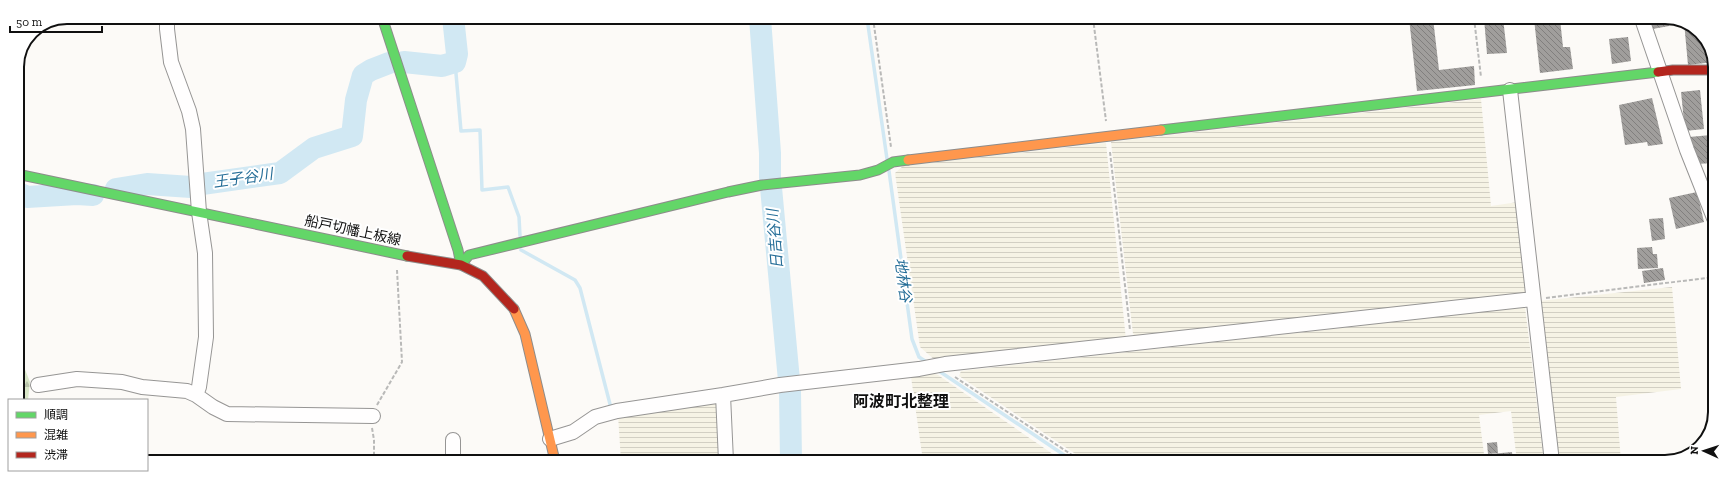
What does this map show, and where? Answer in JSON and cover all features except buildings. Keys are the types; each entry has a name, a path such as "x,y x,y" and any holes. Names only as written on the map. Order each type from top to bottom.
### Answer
{"street":[{"path":"166,24 172,62 189,111 193,129 199,212 206,253 206,329 199,387 196,395"},
{"path":"384,24 458,250 461,265"},
{"path":"1644,24 1687,150 1708,203"},
{"path":"461,265 469,255 728,192 762,185 860,174 878,170 889,164 1108,136 1659,72 1708,70"},
{"path":"1510,90 1551,455"},
{"name":"船戸切幡上板線","path":"24,176 397,254 461,265 483,276 516,312 526,334 554,455"},
{"path":"550,439 573,432 595,417 617,411 787,384 1131,343 1534,299"},
{"path":"38,385 77,379 122,382 142,387 187,391 227,414 373,416"},
{"path":"723,395 726,455"},
{"path":"453,440 453,455"}],"path":[{"path":"874,24 889,164"},
{"path":"1094,24 1131,343"},
{"path":"1475,24 1482,93"},
{"path":"374,455 374,440 371,422 374,409 402,362 397,254"},
{"path":"1534,299 1708,279"},
{"path":"935,366 949,372 1072,455"}],"shaded area":[{"path":"1481,99 1491,206 1518,202 1529,288 1524,296 1140,339 1133,334 1111,142"},
{"path":"1106,143 1126,340 936,361 920,347 895,173 903,166"},
{"path":"1672,287 1681,389 1616,397 1620,455 1556,455 1539,301"},
{"path":"1525,307 1543,455 1516,455 1511,411 1479,415 1484,455 1077,455 959,376 961,371"},
{"path":"930,372 938,375 1054,455 922,455 911,377"},
{"path":"713,403 719,407 722,455 621,455 618,415"}],"green space":[{"path":"24,367 30,382 28,399 24,399"}],"waterway":[{"name":"王子谷川","path":"404,62 442,66 455,62 457,54 454,24"},
{"name":"日吉谷川","path":"760,24 770,153 770,177 790,391 791,455"},
{"name":"地林谷","path":"868,24 887,159"},
{"path":"455,62 461,131 480,130 482,190 508,187 519,217 520,236"},
{"name":"王子谷川","path":"202,184 280,173 314,148 352,136 356,100 363,75 389,63"},
{"name":"地林谷","path":"889,171 912,339 919,357 928,363"},
{"name":"王子谷川","path":"116,189 147,184 191,187"},
{"name":"王子谷川","path":"24,196 27,197 77,194 93,195"},
{"path":"521,250 575,280 580,288 611,408"},
{"name":"地林谷","path":"936,369 1064,455"}],"traffic: fast":[{"path":"384,24 458,250 461,265"},
{"path":"1161,130 1658,72"},
{"path":"461,265 469,255 728,192 762,185 860,175 878,170 893,162 908,160"},
{"path":"24,175 407,256"}],"traffic: slow":[{"path":"908,160 1161,130"},
{"path":"514,309 525,334 554,455"}],"traffic: jam":[{"path":"1658,72 1673,70 1708,70"},
{"path":"407,256 461,265 483,276 514,309"}],"district":[{"name":"阿波町北整理","path":"901,401"}]}
